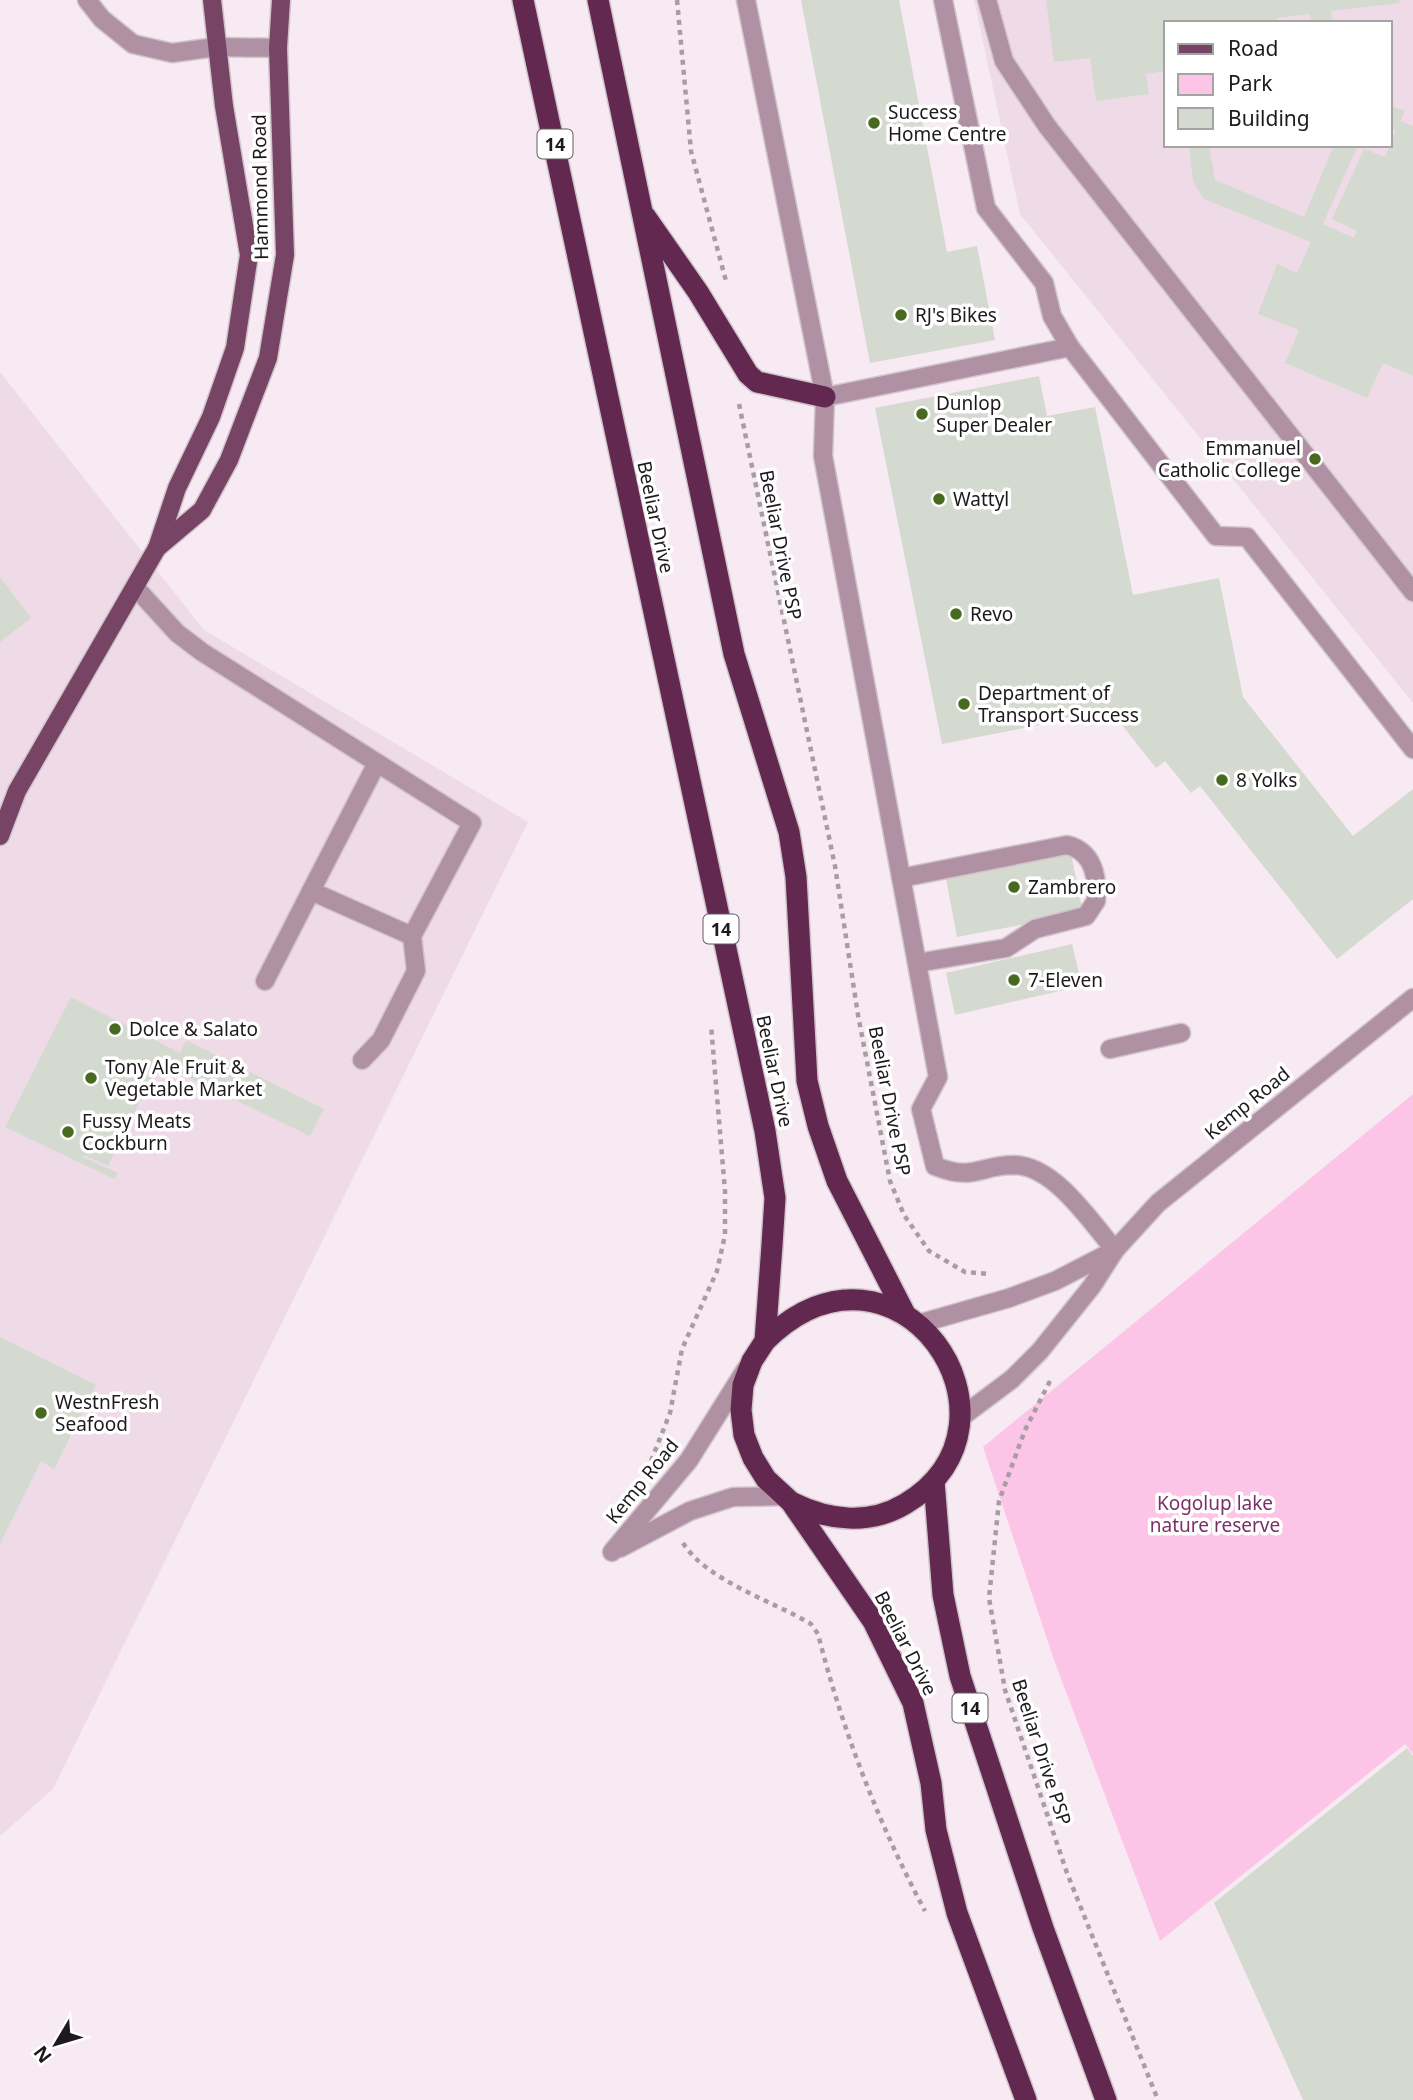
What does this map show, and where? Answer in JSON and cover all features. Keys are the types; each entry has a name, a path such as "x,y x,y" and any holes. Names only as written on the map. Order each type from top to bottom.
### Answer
{"highway":[{"path":"510,0 525,9"},
{"name":"Beeliar Drive","path":"598,0 638,205 734,654 789,832 796,877 802,1017 810,1093 837,1181 911,1319"},
{"name":"Beeliar Drive","path":"525,9 765,1131 775,1198 762,1345 743,1385 741,1410 744,1435 752,1458 766,1479 788,1499 873,1621 913,1703 928,1770 936,1830 957,1913 1026,2100"},
{"path":"638,205 698,292 748,373 757,382 825,397"},
{"name":"14","path":"762,1345 783,1323 805,1309 830,1301 855,1300 881,1304 911,1319 946,1356 959,1397 960,1418 956,1441 934,1481 917,1497 874,1517 828,1517 788,1499"},
{"name":"Beeliar Drive","path":"934,1481 943,1595 960,1676 1043,1928 1106,2100"}],"main road":[{"name":"Hammond Road","path":"0,836 17,791 157,548 177,488 211,418 235,348 250,255 216,47 212,0"},
{"name":"Hammond Road","path":"157,548 202,510 229,460 268,358 285,255 278,48 281,0"}],"street":[{"path":"87,0 102,19 133,44 172,53 216,47 278,48"},
{"path":"746,0 825,397 823,456 938,1077 921,1109 935,1166 957,1175 1016,1165 1053,1178 1115,1250"},
{"path":"943,0 986,208 1044,283 1052,316 1070,347 1216,536 1247,537 1413,749"},
{"path":"987,0 1004,61 1047,126 1413,592"},
{"path":"825,397 1070,347"},
{"path":"135,587 161,617 194,645 472,823 411,936 416,971 381,1041 362,1060"},
{"path":"265,981 377,763"},
{"path":"901,877 1067,845 1083,852 1092,865 1096,901 1086,916 1035,929 1006,948 917,963"},
{"path":"311,891 411,936"},
{"name":"Kemp Road","path":"960,1418 1012,1379 1040,1351 1092,1286 1115,1250 1158,1203 1413,998"},
{"path":"1110,1049 1181,1033"},
{"name":"Kemp Road","path":"911,1319 1009,1298 1055,1281 1115,1250"},
{"name":"Kemp Road","path":"762,1345 729,1392 689,1460 612,1552 690,1511 733,1497 788,1499"}],"path":[{"path":"677,0 691,151 729,291"},
{"name":"Beeliar Drive PSP","path":"738,402 835,866 861,1028 890,1181 904,1215 929,1251 965,1272 999,1272 1009,1298"},
{"name":"Beeliar Drive PSP","path":"1040,1351 1057,1367 1025,1430 999,1501 989,1598 1009,1703 1067,1873 1158,2100"}],"shaded area":[{"name":"Emmanuel Catholic College","path":"974,0 1413,0 1413,703 1020,214"},
{"path":"0,372 204,630 528,822 53,1789 0,1836"}],"green space":[{"name":"Kogolup lake nature reserve","path":"1413,1094 1413,1754 1405,1744 1160,1941 1054,1660 983,1447"}],"building":[{"name":"Success Home Centre","path":"801,0 899,0 947,252 977,246 995,340 870,363"},
{"path":"1046,0 1399,0 1400,3 1331,11 1332,21 1311,21 1310,14 1277,18 1278,21 1164,21 1164,71 1146,74 1149,94 1096,101 1090,58 1054,62"},
{"path":"1392,106 1405,111 1400,121 1413,126 1413,376 1383,363 1367,398 1285,363 1299,330 1258,314 1277,264 1297,273 1311,242 1204,199 1193,182 1189,147 1209,147 1215,180 1304,217 1333,147 1357,147 1323,224 1354,238 1357,231 1332,219 1364,149 1385,157 1389,147 1392,147 1396,130 1392,129"},
{"path":"1039,376 1047,416 1095,407 1133,595 1219,578 1243,697 1353,836 1413,789 1413,899 1337,959 1200,786 1191,793 1165,761 1156,768 1111,711 942,744 875,408"},
{"path":"0,577 31,618 0,642"},
{"path":"1071,854 1083,913 957,937 946,879"},
{"name":"7-Eleven","path":"1072,944 1082,986 955,1015 946,973"},
{"path":"71,997 180,1053 186,1040 324,1109 310,1136 159,1063 108,1166 84,1155 83,1157 118,1173 114,1179 5,1127"},
{"name":"WestnFresh Seafood","path":"0,1337 96,1385 54,1469 41,1461 0,1544"},
{"path":"1407,1748 1413,1756 1413,2100 1303,2100 1214,1903"}],"place":[{"name":"Success Home Centre","path":"874,123"},
{"name":"RJ's Bikes","path":"901,315"},
{"name":"Dunlop Super Dealer","path":"922,414"},
{"name":"Emmanuel Catholic College","path":"1315,459"},
{"name":"Wattyl","path":"939,499"},
{"name":"Revo","path":"956,614"},
{"name":"Department of Transport Success","path":"964,704"},
{"name":"8 Yolks","path":"1222,780"},
{"name":"Zambrero","path":"1014,887"},
{"name":"7-Eleven","path":"1014,980"},
{"name":"Dolce & Salato","path":"115,1029"},
{"name":"Tony Ale Fruit & Vegetable Market","path":"91,1078"},
{"name":"Fussy Meats Cockburn","path":"68,1132"},
{"name":"WestnFresh Seafood","path":"41,1413"}]}
